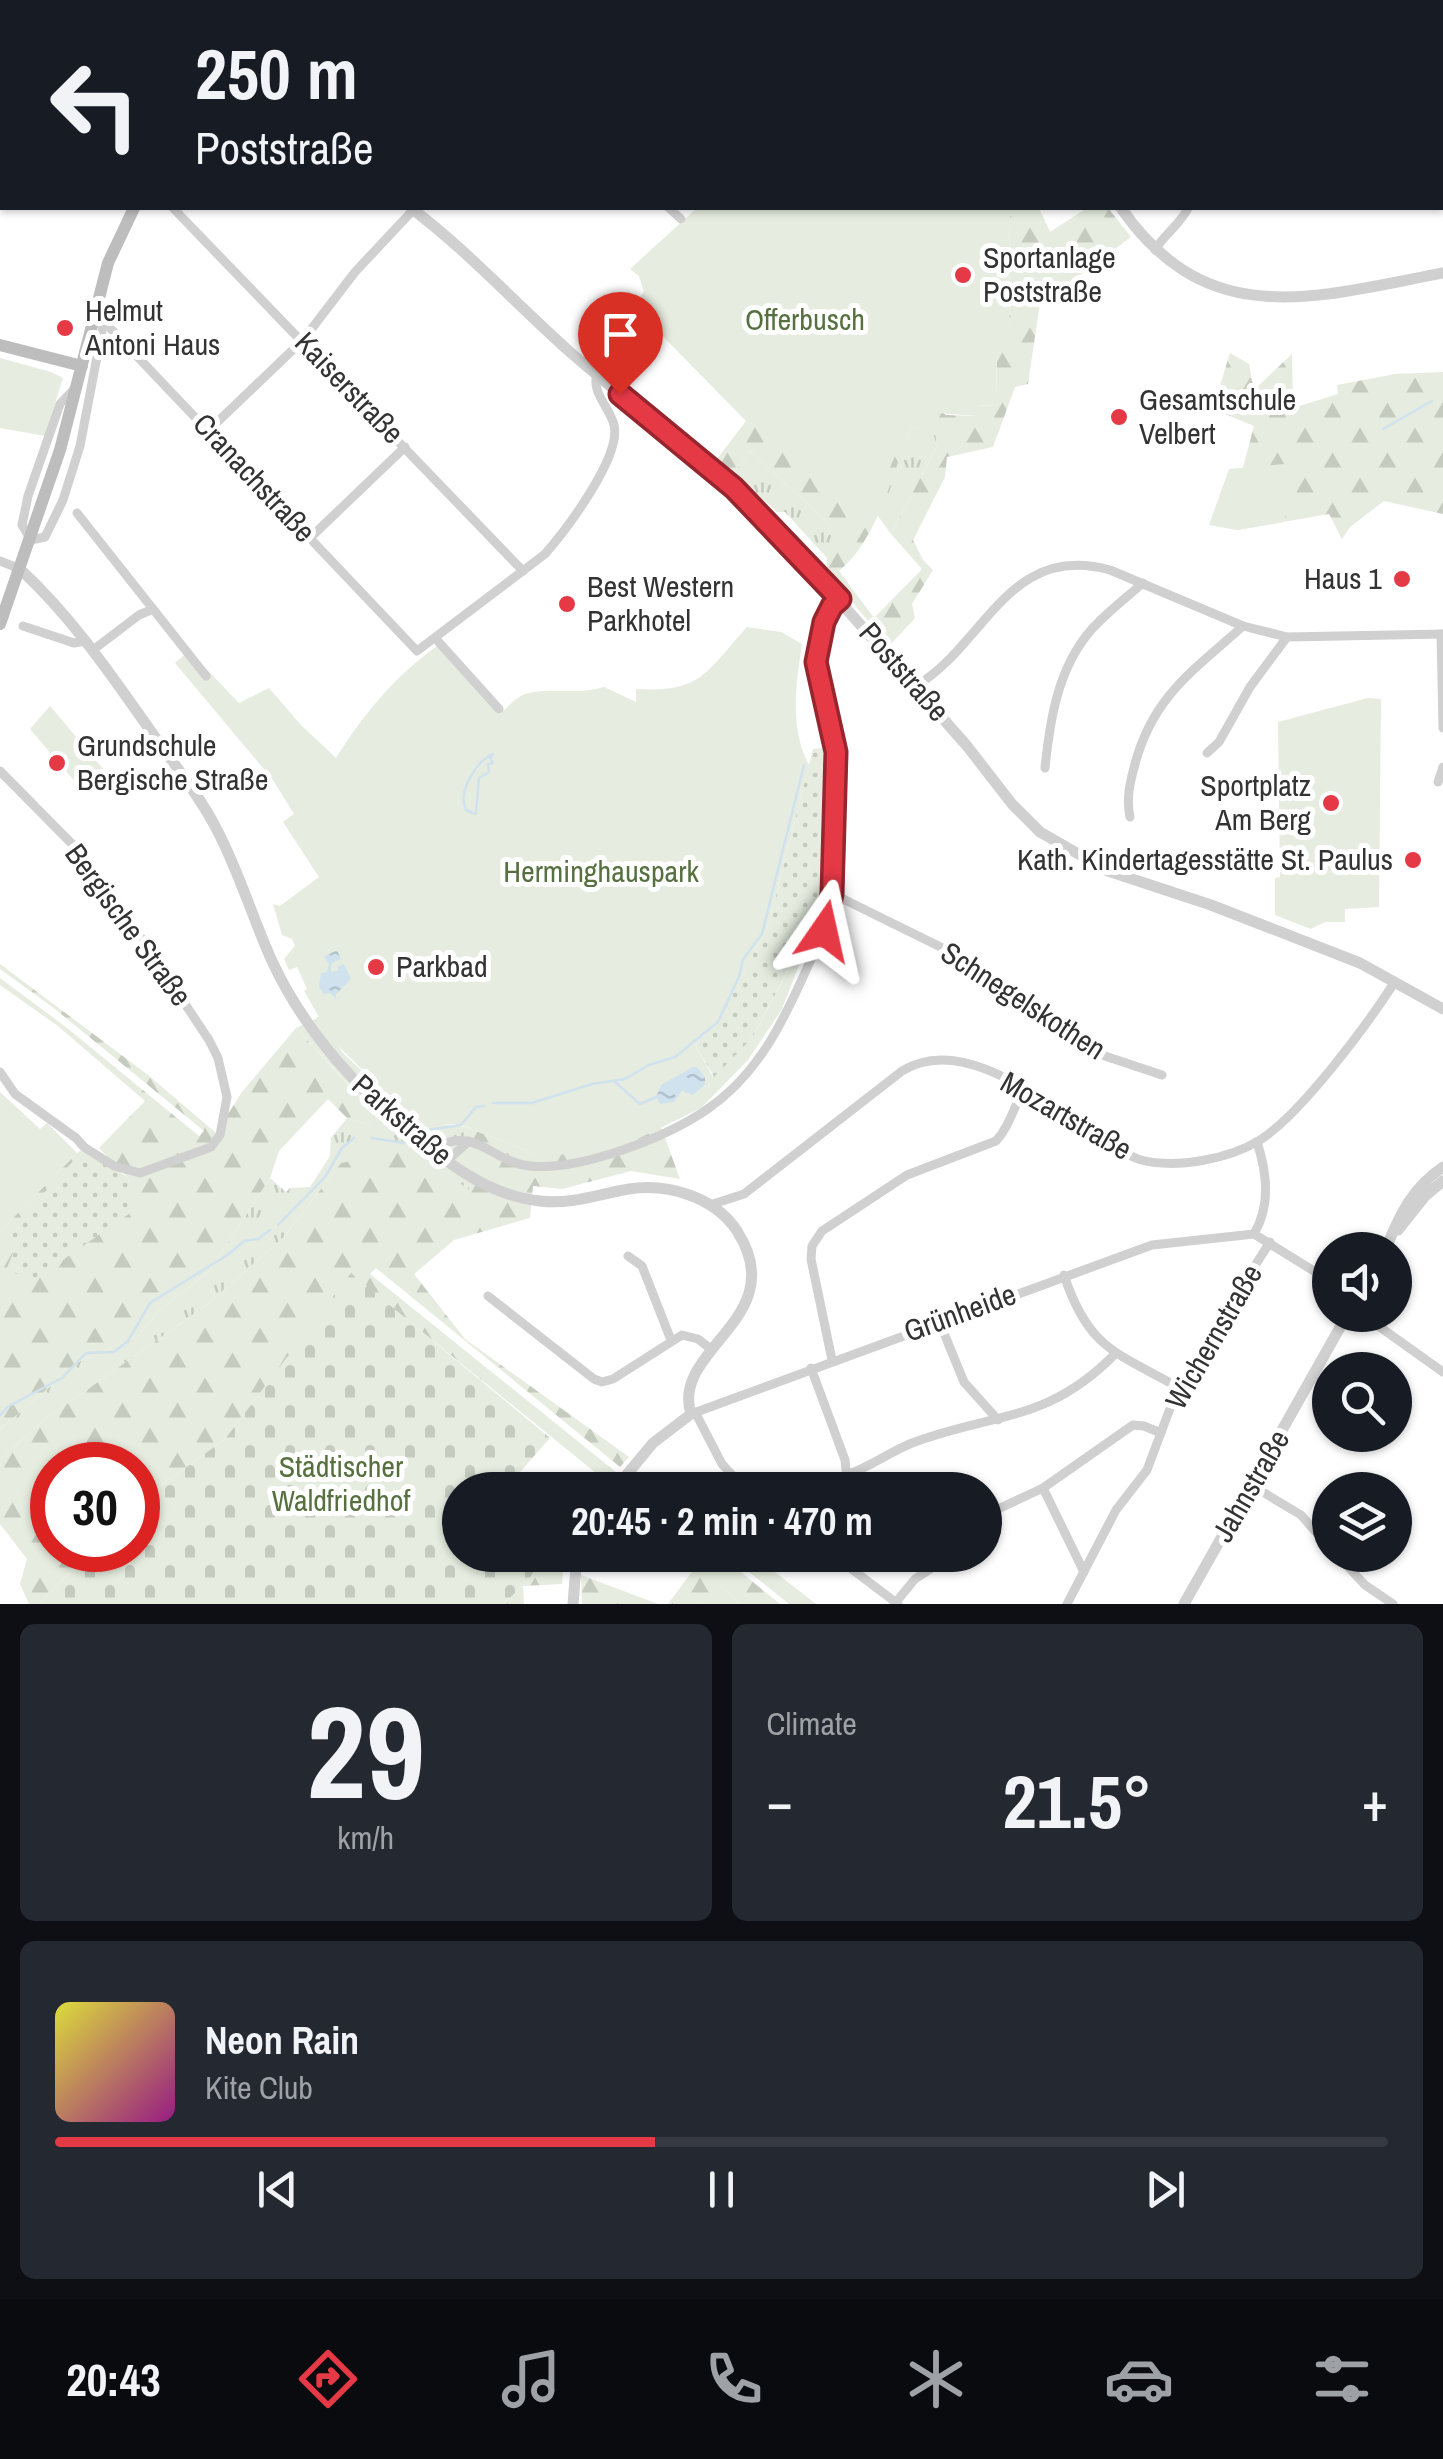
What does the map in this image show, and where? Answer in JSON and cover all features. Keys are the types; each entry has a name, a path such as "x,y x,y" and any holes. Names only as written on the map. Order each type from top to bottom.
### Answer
{"main road":[{"path":"0,624 73,405 99,315 108,263 133,210"},
{"path":"0,345 82,366"}],"street":[{"name":"Kaiserstraße","path":"175,210 523,571"},
{"path":"209,430 303,340 355,272 411,210"},
{"name":"Poststraße","path":"415,210 597,375 734,488 840,599 1026,821 1108,871 1211,905 1360,962 1443,1009"},
{"path":"671,210 682,219"},
{"path":"1123,210 1155,250 1178,267 1216,286 1271,298 1316,297 1443,272"},
{"path":"1155,250 1187,210"},
{"path":"78,385 60,404 28,496 22,525 31,540 46,537 63,500 85,426 99,315"},
{"name":"Cranachstraße","path":"99,315 412,648 421,650 436,639"},
{"path":"499,709 436,639 559,538 611,455 615,427 596,388 597,375"},
{"path":"73,405 85,426"},
{"path":"310,538 405,446"},
{"path":"77,513 206,676"},
{"path":"0,560 20,568"},
{"path":"916,686 941,667 1004,596 1040,572 1088,565 1110,570 1243,626 1287,638 1442,634 1443,728"},
{"name":"Parkstraße","path":"20,568 52,599 90,646 215,825 242,880 270,958 300,1013 354,1081 432,1150 497,1190 541,1202 564,1202 631,1188 654,1188 676,1191 710,1205 730,1221 743,1242 750,1281 743,1311 698,1366 690,1385 688,1404 693,1413"},
{"path":"1045,768 1055,702 1076,651 1101,620 1143,583"},
{"path":"432,1150 455,1139 469,1141 522,1165 542,1166 628,1149 706,1111 757,1061 785,1018 824,931 832,894 836,752 816,662 824,622 840,599"},
{"path":"23,626 90,646 151,610"},
{"path":"1130,817 1128,791 1150,722 1174,686 1243,626"},
{"path":"1207,754 1219,742 1250,687 1287,638"},
{"path":"1438,782 1443,768"},
{"name":"Bergische Straße","path":"0,771 106,884 210,1040 227,1097 220,1135 214,1145 188,1158 140,1173 114,1166 84,1148 15,1094 0,1072"},
{"name":"Schnegelskothen","path":"832,894 969,961 1034,1013 1086,1046 1162,1075"},
{"name":"Mozartstraße","path":"710,1205 732,1200 758,1184 914,1064 944,1058 966,1061 1023,1090 1139,1159 1176,1163 1211,1158 1257,1142 1298,1108 1394,983"},
{"name":"Poststraße","path":"1412,994 1443,999"},
{"path":"832,1360 811,1259 812,1246 822,1230 907,1175 996,1140 1005,1131 1010,1112 1023,1090"},
{"path":"447,1161 469,1141"},
{"name":"Wichernstraße","path":"1254,1234 1263,1213 1266,1182 1257,1142"},
{"path":"1393,1232 1422,1182 1443,1167"},
{"path":"1398,1232 1425,1196 1443,1181"},
{"path":"1254,1234 1312,1269"},
{"name":"Grünheide","path":"630,1472 673,1425 693,1413 1152,1244 1254,1234"},
{"name":"Wichernstraße","path":"1067,1604 1116,1510 1147,1470 1178,1387 1270,1242"},
{"path":"628,1256 642,1266 671,1340"},
{"path":"1064,1275 1076,1310 1099,1340 1178,1387"},
{"path":"488,1296 602,1382 671,1340 691,1336 712,1350"},
{"path":"938,1321 964,1382 998,1420"},
{"name":"Jahnstraße","path":"1184,1604 1337,1332"},
{"path":"1383,1332 1443,1372"},
{"path":"853,1472 910,1444 1061,1398 1089,1379 1116,1353"},
{"path":"811,1368 848,1472"},
{"path":"693,1413 729,1472"},
{"path":"1002,1507 1042,1488 1133,1425 1161,1433"},
{"path":"1251,1485 1301,1515 1312,1528"},
{"path":"1042,1488 1084,1572"},
{"path":"574,1604 577,1572"},
{"path":"857,1572 897,1603 914,1579 925,1572"},
{"path":"1353,1572 1393,1604"}],"green space":[{"name":"Offerbusch","path":"695,210 1010,210 1009,342 997,343 996,406 977,405 976,416 939,413 935,430 904,426 903,437 871,512 814,474 781,440 746,421 633,306 644,292 639,276 630,269"},
{"name":"Offerbusch","path":"698,210 918,210 915,394 946,415 975,416 976,405 996,406 997,342 1009,342 1010,210 1040,210 1050,232 1084,210 1110,210 1131,237 1057,292 1042,289 1028,384 1015,387 993,447 947,457 945,477 913,540 933,570 912,604 915,618 889,646 827,572 827,558 843,542 825,520 750,451 734,473 717,459 746,421 781,439","holes":["911,427 935,430 937,446 891,534 922,569 874,618 839,571 853,558 874,524"]},
{"path":"1230,353 1249,364 1254,390 1292,354 1293,408 1338,394 1337,385 1395,374 1443,372 1443,514 1384,501 1350,527 1342,539 1329,514 1237,530 1242,471 1254,426 1213,409"},
{"path":"0,358 63,378 45,436 0,428"},
{"path":"911,427 935,430 937,446 891,534 878,511"},
{"path":"750,451 844,542 827,558 785,512 777,512 734,473"},
{"path":"1295,463 1284,522 1237,530 1209,525 1229,469"},
{"name":"Herminghauspark","path":"747,627 781,632 802,644 796,721 809,765 769,924 716,1026 694,1043 713,1077 752,1038 798,952 818,904 825,762 830,759 825,898 782,1009 748,1060 701,1108 625,1145 537,1155 459,1124 422,1126 333,1041 304,991 307,989 297,967 289,970 284,959 295,946 292,939 282,935 273,904 280,906 319,877 283,822 294,814 273,780 175,663 189,651 239,703 269,688 336,758 381,697 437,646 500,714 522,695 544,691 604,687 636,702 636,689 675,687 701,676"},
{"name":"Sportplatz Am Berg","path":"1368,698 1381,699 1379,907 1345,909 1345,922 1325,922 1311,929 1275,915 1275,878 1280,877 1278,722"},
{"path":"50,706 104,770 82,790 30,729"},
{"path":"822,748 825,814 818,904 752,1038 714,1077 694,1043 716,1026 769,924 813,749"},
{"path":"0,964 148,1075 216,1133 242,1092 296,1028 375,1114 369,1125 347,1118 328,1099 279,1151 270,1178 210,1270 159,1311 138,1336 80,1361 0,1429 0,1231 86,1147 132,1211 128,1178 99,1148 145,1101 58,1026 0,985 0,978 199,1136 204,1131 0,969"},
{"path":"319,1017 343,1053 416,1122 466,1127 471,1191 341,1163 284,1237 208,1304 47,1418 0,1459 0,1429 80,1361 138,1336 159,1311 210,1270 270,1178 286,1192 290,1188 310,1187 330,1156 331,1138 347,1118 369,1125 375,1113 296,1028"},
{"path":"0,1092 40,1129 47,1123 77,1153 0,1231"},
{"path":"466,1127 537,1155 625,1145 661,1127 680,1179 631,1171 562,1189 533,1186 530,1218 454,1240 414,1274 465,1339 629,1457 620,1467 376,1268 370,1274 616,1472 595,1472 351,1274 225,1439 160,1486 160,1442 30,1442 30,1572 70,1572 39,1604 29,1604 20,1584 27,1559 0,1524 0,1459 47,1418 208,1304 284,1237 341,1163 413,1148 469,1190 463,1163 467,1154"},
{"path":"86,1147 128,1178 133,1211 34,1280 6,1270 13,1253 10,1230"},
{"name":"Städtischer Waldfriedhof","path":"351,1273 550,1438 520,1472 442,1472 442,1572 534,1572 503,1604 39,1604 70,1572 160,1572 160,1486 225,1439"},
{"path":"534,1572 563,1572 562,1584 523,1586 524,1604 503,1604"},
{"path":"692,1572 741,1572 780,1604 741,1604 718,1584 700,1604 668,1604"},
{"path":"749,1572 775,1572 816,1604 789,1604"},
{"path":"581,1575 658,1604 582,1604"},
{"path":"717,1583 741,1604 700,1604"}],"water":[{"path":"337,950 341,959 332,963 331,972 344,964 351,979 336,999 330,993 323,994 319,986 321,973 327,972 329,964 324,957"},
{"path":"693,1067 705,1077 705,1084 693,1095 682,1091 674,1102 660,1104 656,1097 661,1085"}],"waterway":[{"path":"1383,429 1432,401"},
{"path":"475,814 466,810 466,786 480,763 493,754 489,772 479,778 476,813"},
{"path":"493,1103 532,1103 592,1084 625,1079 649,1065 675,1057 718,1022 743,959 762,934 804,765"},
{"path":"615,1082 640,1104 656,1097"},
{"path":"429,1130 461,1125 476,1107 484,1106"},
{"path":"278,1225 325,1177 342,1148 354,1138"},
{"path":"372,1138 404,1143"},
{"path":"0,1415 9,1406 62,1378 86,1353 114,1352 128,1341 150,1303 244,1241 258,1239 270,1230"}],"place":[{"name":"Sportanlage Poststraße","path":"963,275"},
{"name":"Helmut Antoni Haus","path":"65,328"},
{"name":"Gesamtschule Velbert","path":"1119,417"},
{"name":"Haus 1","path":"1402,579"},
{"name":"Best Western Parkhotel","path":"567,604"},
{"name":"Grundschule Bergische Straße","path":"57,763"},
{"name":"Sportplatz Am Berg","path":"1331,803"},
{"name":"Kath. Kindertagesstätte St. Paulus","path":"1413,860"},
{"name":"Parkbad","path":"376,967"}],"route":[{"path":"620,394 734,488 840,599 824,622 816,662 836,752 832,894 824,931"}]}
